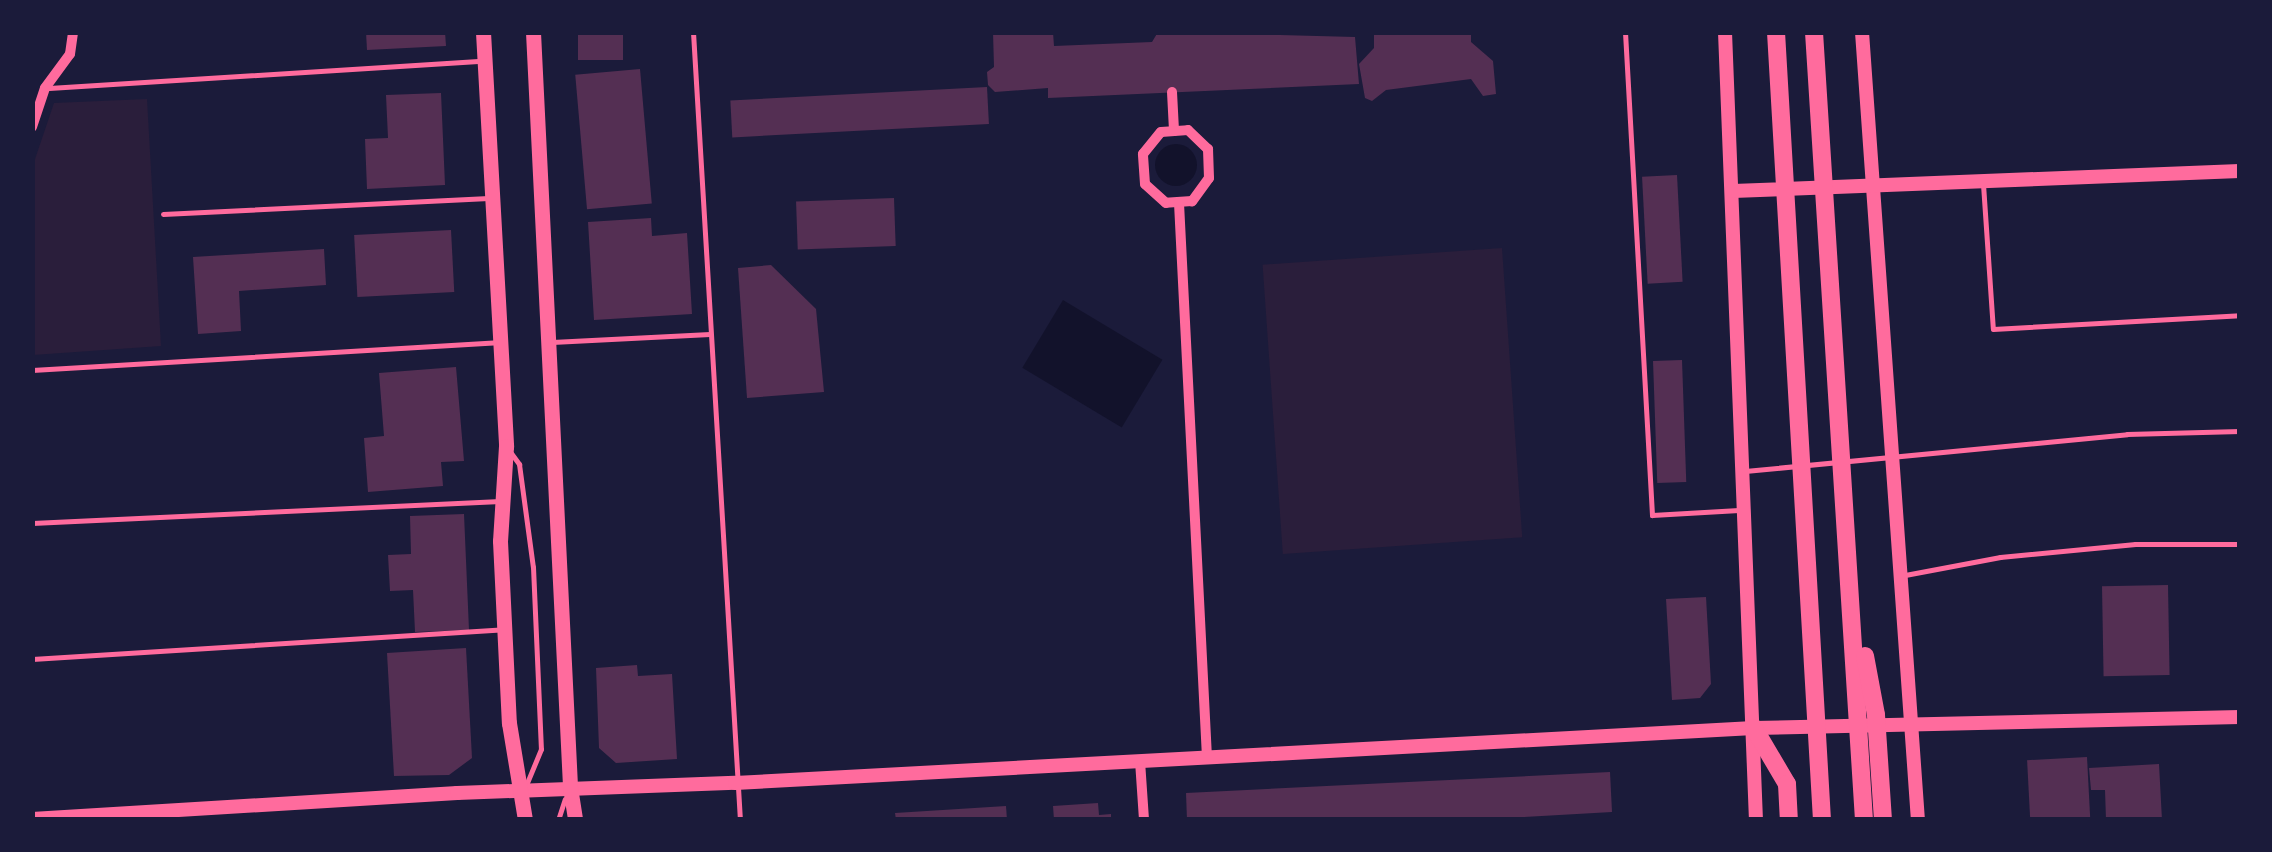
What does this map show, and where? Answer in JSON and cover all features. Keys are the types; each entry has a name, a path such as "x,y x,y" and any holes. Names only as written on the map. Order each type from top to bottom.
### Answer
{"highway":[{"path":"1776,32 1822,820"},
{"path":"1814,32 1853,597 1864,820"},
{"path":"1853,597 1876,715 1883,820"},
{"path":"1754,728 1787,784 1789,820"}],"main road":[{"path":"483,32 506,446 504,629 510,750 524,790 525,820"},
{"path":"532,32 570,787 576,820"}],"street":[{"path":"32,127 45,88 70,54 73,32"},
{"path":"1725,32 1747,509 1756,820"},
{"path":"1862,32 1889,456 1918,820"},
{"path":"1172,92 1174,131"},
{"path":"1188,130 1208,149 1209,178 1192,202 1179,203 1166,203 1145,184 1143,154 1161,132 1188,130"},
{"path":"1733,191 2240,171"},
{"path":"1179,203 1207,758"},
{"path":"32,820 570,787 735,783 1754,728 2240,718"},
{"path":"1140,762 1144,820"}],"lane":[{"path":"694,32 740,820"},
{"path":"1625,32 1652,515 1747,509"},
{"path":"45,88 485,61"},
{"path":"1982,182 1994,329 2240,315"},
{"path":"163,214 492,198"},
{"path":"549,342 710,334"},
{"path":"32,370 500,342"},
{"path":"1745,471 2127,434 2240,431"},
{"path":"506,446 519,464 534,606 542,749 524,790"},
{"path":"32,523 503,501"},
{"path":"1898,577 2000,557 2135,544 2240,544"},
{"path":"32,658 504,629"},
{"path":"558,820 570,787"}],"shaded area":[{"path":"147,99 161,346 33,355 33,165 54,103"},
{"path":"1176,144 1191,150 1197,165 1191,180 1176,186 1161,180 1155,165 1161,150"},
{"path":"1502,248 1522,537 1283,554 1263,265"},
{"path":"1063,300 1162,360 1122,427 1022,368"}],"building":[{"path":"366,32 445,32 446,46 367,50"},
{"path":"578,32 623,32 623,60 578,60"},
{"path":"993,32 1053,32 1054,46 1152,42 1158,32 1355,37 1359,84 1048,98 1048,88 995,92 988,85 987,72 994,67"},
{"path":"1374,32 1471,32 1471,42 1493,61 1496,94 1483,96 1471,79 1386,90 1372,101 1365,98 1359,64 1374,48"},
{"path":"640,69 652,203 587,209 575,75"},
{"path":"987,87 989,124 732,137 730,100"},
{"path":"441,93 445,185 367,189 365,139 388,138 386,95"},
{"path":"1677,175 1683,282 1648,284 1642,177"},
{"path":"894,198 896,246 798,249 796,201"},
{"path":"651,218 652,236 687,233 692,314 594,320 588,222"},
{"path":"451,230 454,292 357,297 354,235"},
{"path":"324,249 326,285 239,291 241,331 198,334 193,257"},
{"path":"771,265 816,309 824,392 747,398 738,268"},
{"path":"1682,360 1686,482 1657,483 1653,361"},
{"path":"456,367 464,461 441,462 443,486 368,492 364,438 384,436 379,373"},
{"path":"464,514 469,630 415,632 413,590 390,591 388,555 411,554 410,516"},
{"path":"2168,585 2170,675 2104,676 2102,586"},
{"path":"1706,597 1711,684 1700,698 1672,700 1666,599"},
{"path":"466,648 472,758 449,775 394,776 387,653"},
{"path":"637,665 638,676 672,674 677,759 616,763 599,748 596,668"},
{"path":"2087,757 2090,820 2030,820 2027,760"},
{"path":"2159,764 2162,820 2106,820 2105,790 2091,790 2089,768"},
{"path":"1610,772 1612,812 1472,820 1187,820 1186,793"},
{"path":"1098,803 1099,815 1111,814 1111,820 1054,820 1053,806"},
{"path":"1006,806 1007,820 896,820 895,813"}]}
